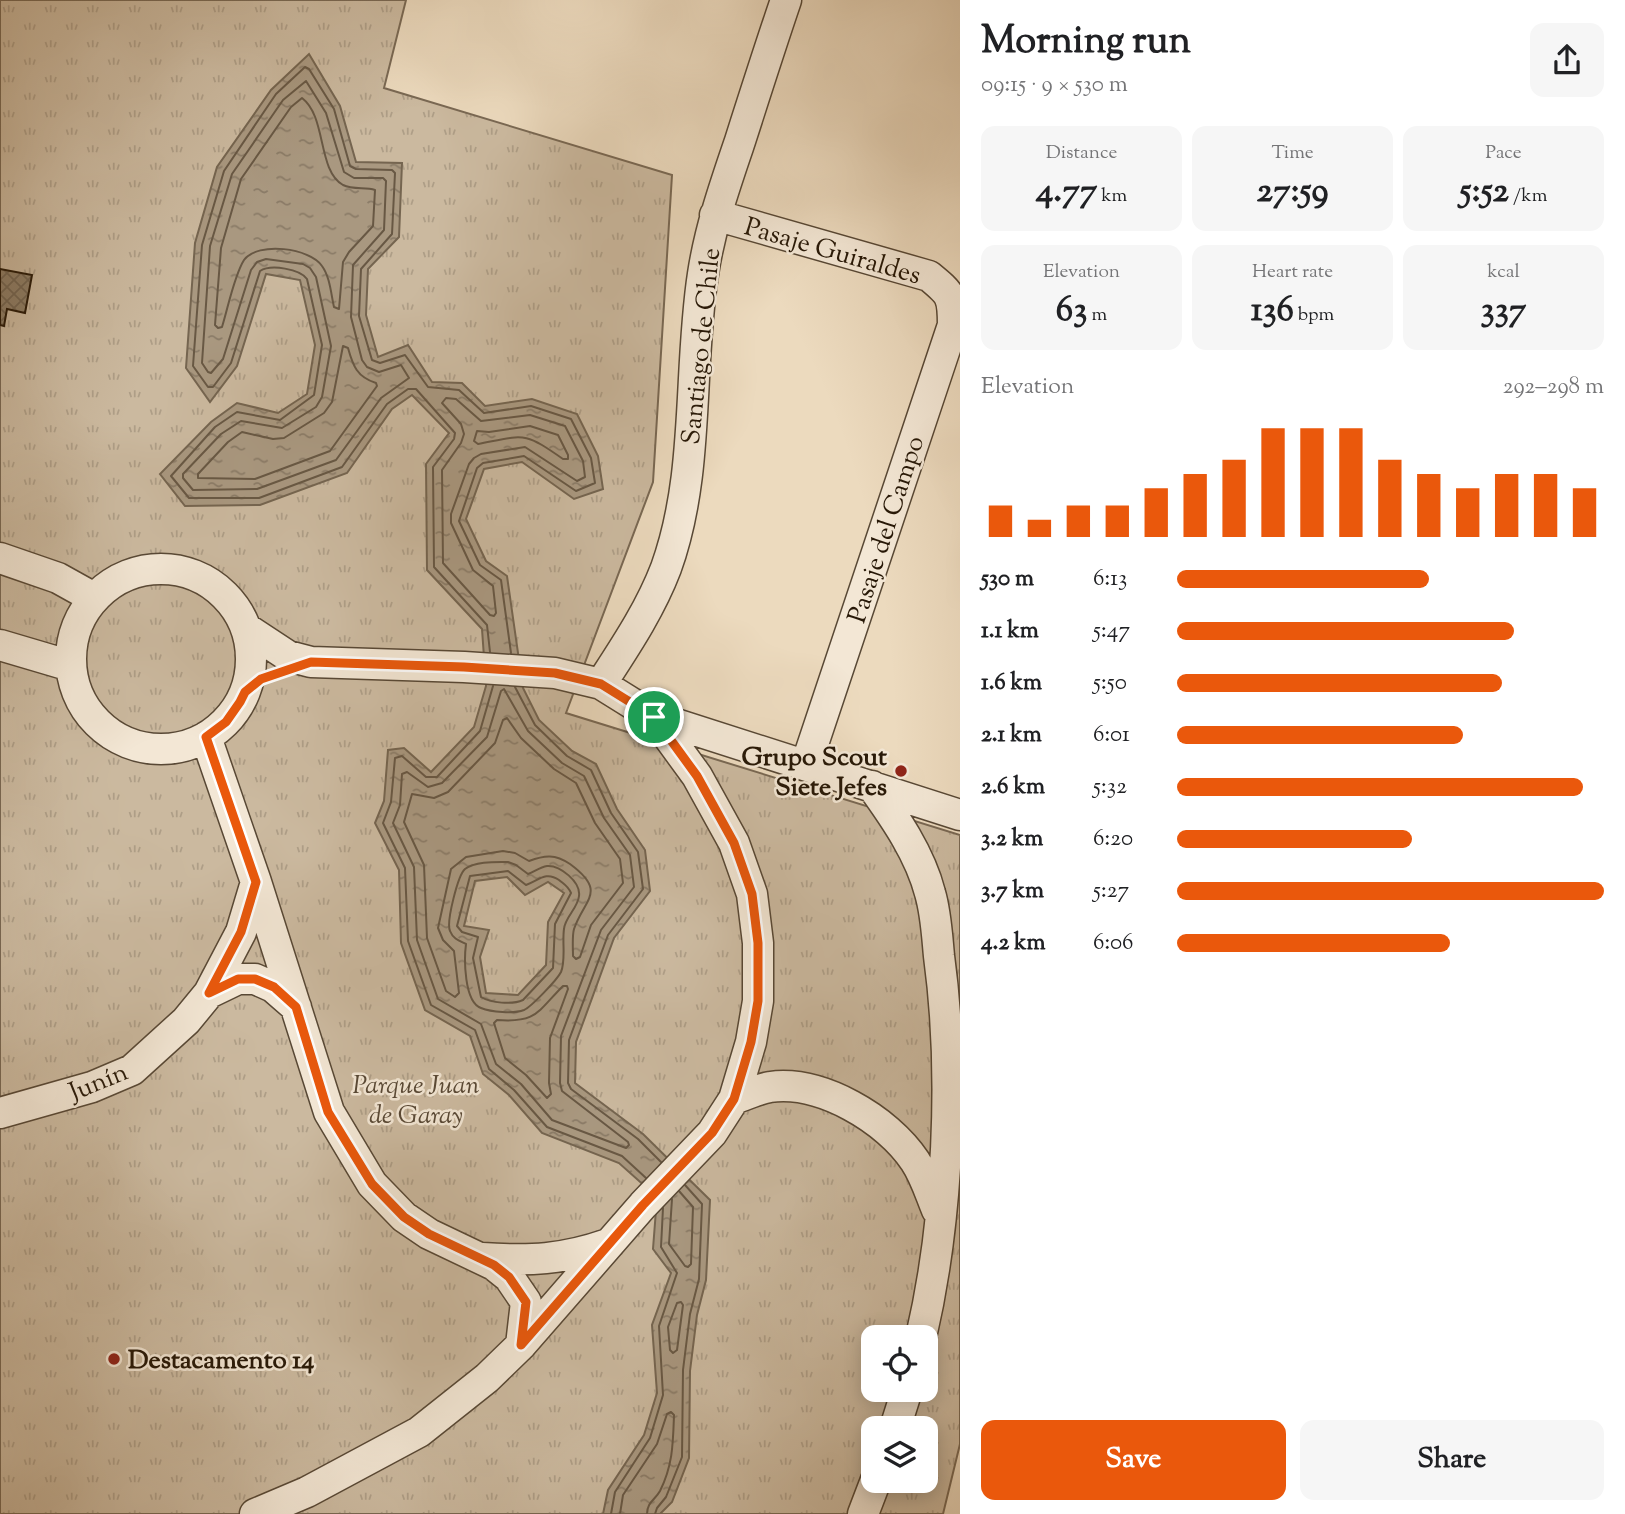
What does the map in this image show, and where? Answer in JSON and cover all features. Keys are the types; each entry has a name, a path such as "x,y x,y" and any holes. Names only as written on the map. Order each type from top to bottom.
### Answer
{"street":[{"name":"Santiago de Chile","path":"601,684 638,628 665,570 673,543 691,439 703,275 715,215 786,0"},
{"name":"Pasaje Guiraldes","path":"715,215 929,276 948,291"},
{"name":"Pasaje del Campo","path":"806,765 953,325 953,310 948,291"},
{"path":"0,558 58,578 94,598"},
{"path":"166,569 192,574 216,587 234,606 247,629 251,656 249,680 240,702 226,722 206,737 182,746 157,748 131,743 108,732 89,714 76,691 71,666 72,641 80,618 94,598 114,581 139,571 166,569"},
{"path":"247,629 288,656 311,662 555,673 601,684 654,717 960,815"},
{"path":"0,645 71,666"},
{"path":"245,692 261,679 276,672 311,662"},
{"path":"256,1514 307,1492 419,1432 487,1378 521,1345 643,1205 712,1133 734,1099 751,1042 758,1001 758,943 752,894 734,843 697,776 654,717"},
{"path":"206,737 256,882 328,1112 372,1184 404,1217 429,1234 494,1265 509,1277 526,1302 521,1345"},
{"path":"872,786 898,823 930,892 943,984 947,1054 946,1136 940,1217 922,1325"},
{"name":"Junín","path":"0,1113 92,1087 132,1070 186,1021 209,993 241,932 256,882"},
{"name":"Junín","path":"209,993 238,979 255,979 274,987 296,1007"},
{"path":"734,1099 767,1087 786,1086 818,1093 861,1111 881,1124 914,1159 940,1217"},
{"path":"474,1257 523,1260 555,1258 580,1254 609,1244"},
{"path":"863,1514 871,1493"}],"green space":[{"name":"Parque Juan de Garay","path":"0,0 406,0 384,88 672,175 653,482 566,713 960,835 960,1444 943,1514 0,1514"}],"water":[{"path":"309,54 340,106 356,162 402,163 399,237 368,269 366,315 378,357 408,345 432,382 462,383 485,406 532,399 577,414 598,456 603,489 574,499 522,462 484,469 466,519 486,561 507,576 523,688 539,720 572,751 596,764 617,809 645,850 650,891 614,938 576,1042 575,1083 643,1134 710,1200 706,1280 697,1315 690,1371 689,1458 672,1502 660,1514 603,1514 608,1490 644,1435 657,1393 652,1325 671,1273 653,1249 657,1197 619,1163 542,1133 509,1095 483,1074 470,1036 425,1010 401,943 399,870 375,823 384,801 388,750 404,748 431,772 474,727 486,686 482,629 427,570 426,464 449,433 412,395 392,409 347,473 260,505 185,506 160,474 211,422 237,403 278,413 307,394 315,345 300,280 266,274 237,366 210,402 186,368 195,243 217,167 271,90","holes":["507,877 525,895 548,882 564,893 548,922 546,965 518,995 486,993 480,957 489,930 464,926 475,881"]}],"building":[{"path":"0,269 32,275 25,313 7,309 4,326 0,325"}],"place":[{"name":"Grupo Scout Siete Jefes","path":"901,771"},
{"name":"Destacamento 14","path":"114,1359"}],"route":[{"path":"311,662 555,673 601,684 654,717 697,776 734,843 752,894 758,943 758,1001 751,1042 734,1099 712,1133 643,1205 521,1345 526,1302 509,1277 494,1265 429,1234 404,1217 372,1184 328,1112 296,1007 274,987 255,979 238,979 209,993 241,932 256,882 206,737 226,722 245,692 261,679 311,662"}]}
